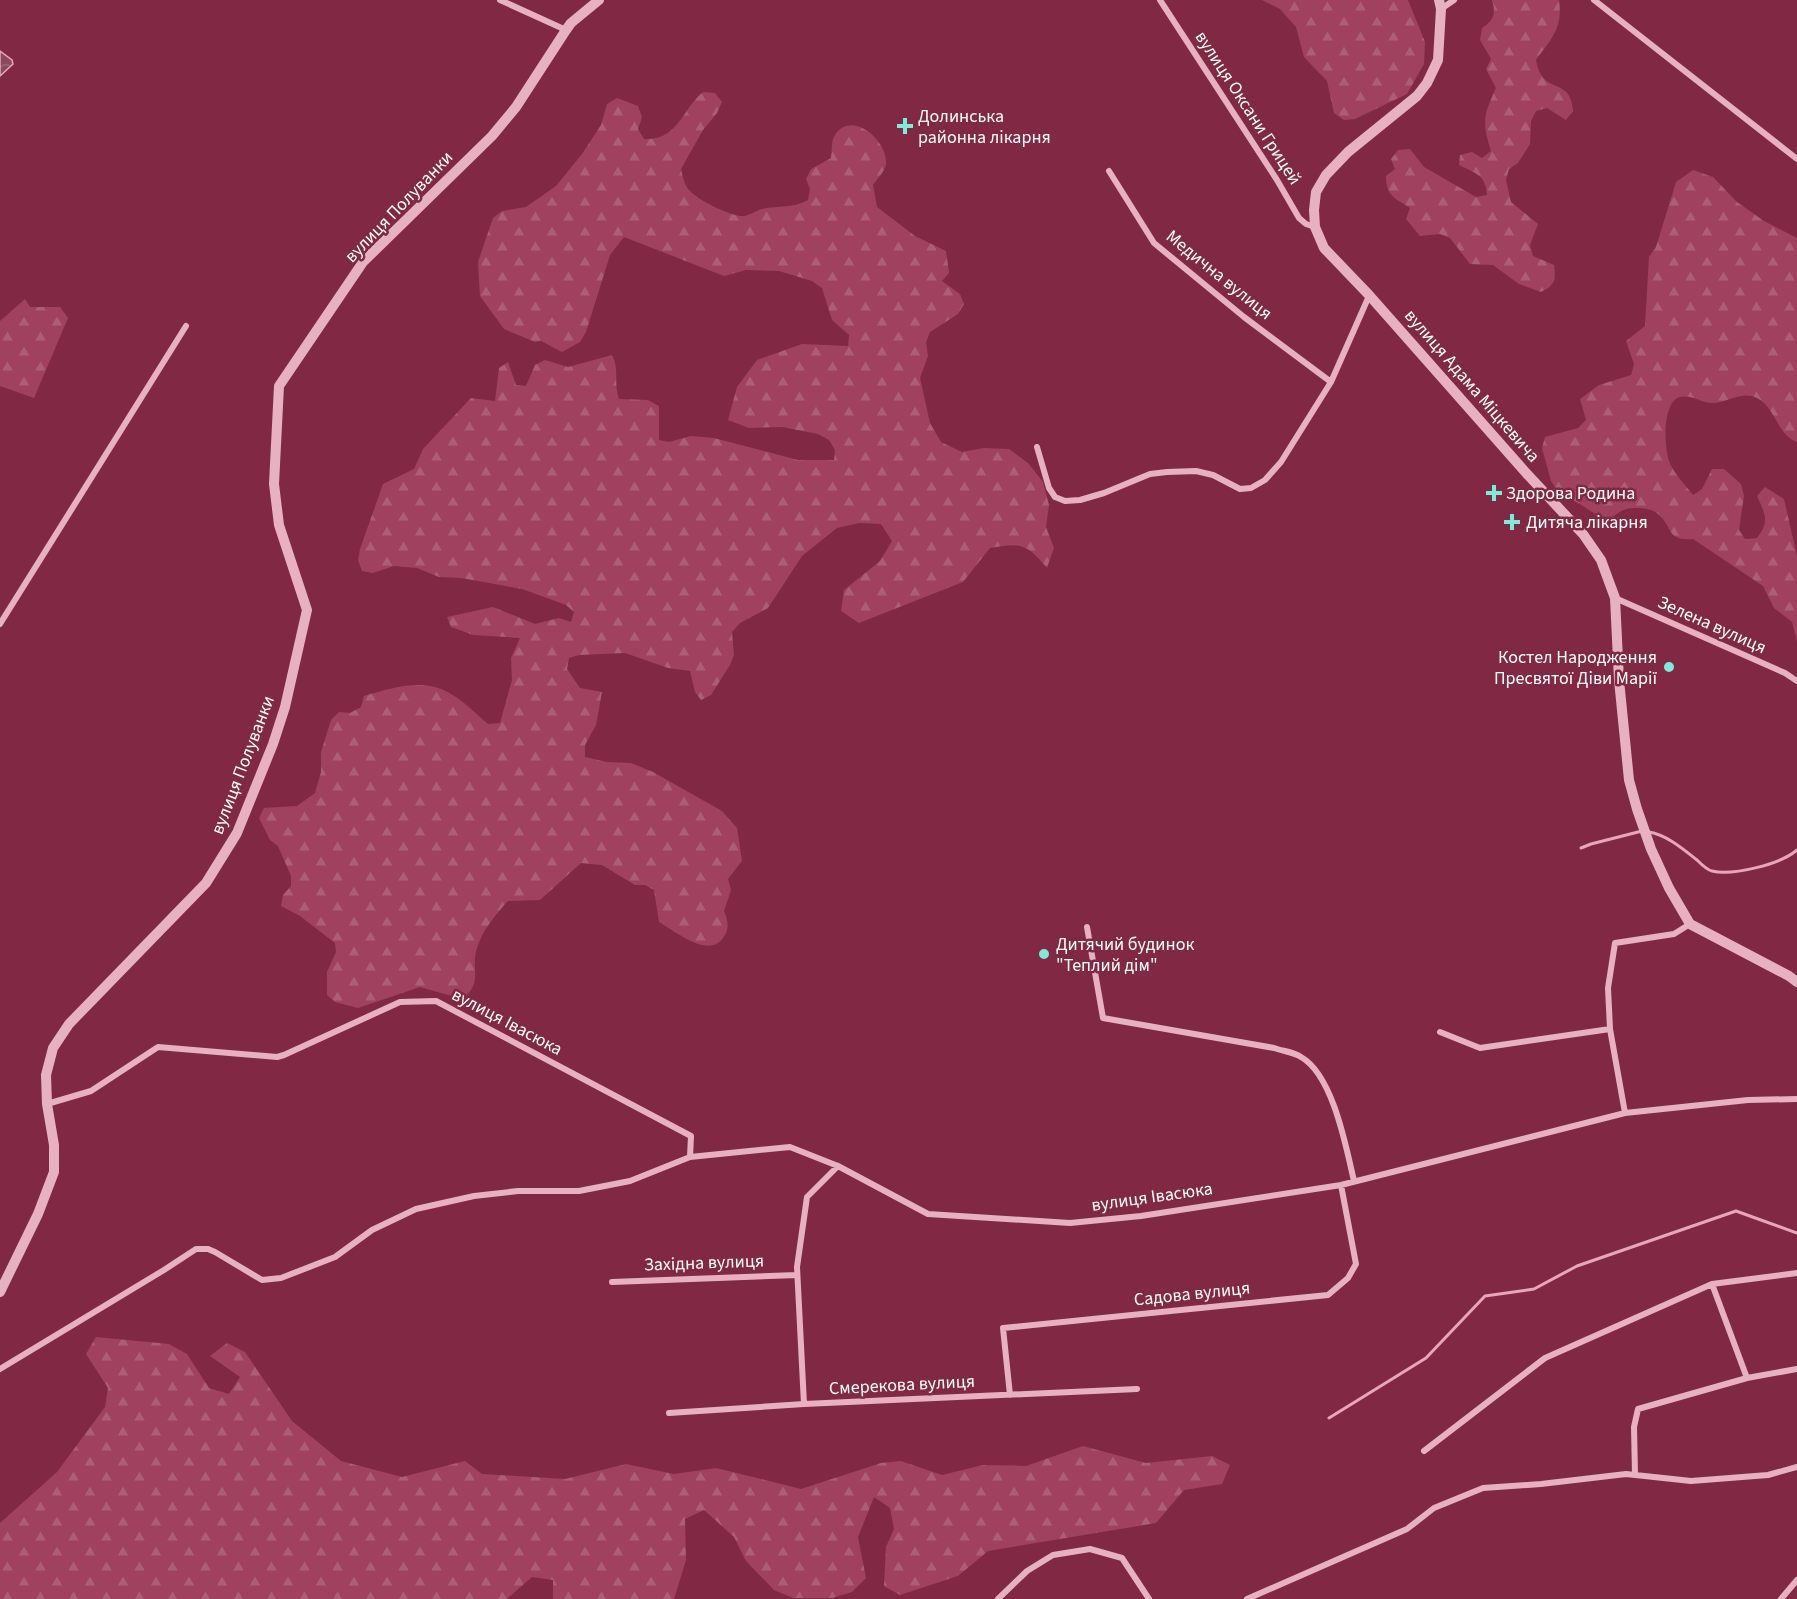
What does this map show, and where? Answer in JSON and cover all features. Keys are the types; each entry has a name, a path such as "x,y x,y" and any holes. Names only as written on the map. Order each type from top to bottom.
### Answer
{"street":[{"path":"500,0 566,30"},
{"name":"вулиця Полуванки","path":"0,1292 38,1214 54,1172 54,1145 47,1104 46,1075 53,1048 69,1024 206,883 237,833 273,744 285,707 307,610 279,525 273,484 279,386 363,262 492,136 516,107 566,30 599,0"},
{"name":"вулиця Оксани Грицей","path":"1160,0 1277,180 1299,218 1315,227"},
{"path":"1440,5 1454,0"},
{"path":"1594,0 1797,159"},
{"name":"вулиця Адама Міцкевича","path":"1440,5 1438,60 1427,83 1417,96 1348,152 1326,175 1316,192 1315,227 1324,248 1369,295 1583,534 1601,560 1615,598 1618,680 1629,780 1636,809 1669,888 1690,924"},
{"name":"Медична вулиця","path":"1109,171 1154,243 1244,317 1331,382"},
{"path":"1037,447 1049,488 1055,497 1065,501 1080,500 1104,493 1150,474 1167,471 1196,471 1213,475 1240,489 1251,488 1265,480 1281,462 1331,382 1369,295"},
{"path":"0,624 186,326"},
{"name":"Зелена вулиця","path":"1615,598 1785,673 1797,681"},
{"path":"1625,1113 1610,1029 1608,988 1615,943 1674,934 1690,924 1790,975 1797,982"},
{"path":"1087,927 1103,1018 1274,1048 1301,1057 1313,1068 1328,1090 1340,1122 1354,1181"},
{"name":"вулиця Івасюка","path":"47,1104 91,1091 158,1047 277,1057 400,1002 436,1001 691,1136 690,1157"},
{"path":"1440,1032 1480,1048 1610,1029"},
{"name":"вулиця Івасюка","path":"0,1369 196,1249 208,1249 215,1252 262,1280 281,1278 335,1257 372,1230 416,1209 474,1196 518,1191 579,1191 630,1181 690,1157 790,1147 838,1166 928,1214 1070,1223 1142,1216 1341,1185 1625,1113 1748,1100 1797,1099"},
{"path":"804,1404 797,1267 807,1197 838,1166"},
{"name":"Садова вулиця","path":"1010,1395 1003,1328 1328,1295 1348,1278 1356,1264 1341,1185"},
{"path":"1424,1451 1545,1358 1712,1284 1797,1273"},
{"name":"Західна вулиця","path":"612,1282 797,1275"},
{"path":"1712,1284 1747,1378"},
{"path":"1635,1475 1634,1428 1638,1409 1747,1378 1797,1369"},
{"name":"Смерекова вулиця","path":"669,1413 804,1404 1137,1389"},
{"path":"1247,1599 1407,1529 1434,1508 1483,1488 1626,1474 1691,1481 1768,1475 1797,1467"},
{"path":"998,1599 1027,1571 1053,1555 1090,1549 1122,1558 1149,1599"},
{"path":"1781,1599 1797,1580"}],"green space":[{"path":"1262,0 1408,0 1425,42 1424,64 1407,94 1355,119 1344,120 1334,113 1327,81 1304,57 1296,27 1280,9"},
{"path":"1492,0 1559,0 1559,19 1555,33 1536,60 1544,79 1567,93 1573,111 1566,120 1547,108 1536,111 1531,121 1530,144 1518,163 1509,169 1506,180 1511,202 1538,224 1530,245 1533,256 1554,265 1554,282 1541,292 1519,284 1493,265 1470,264 1450,238 1440,234 1420,236 1406,219 1410,208 1392,196 1386,183 1386,176 1395,169 1391,159 1398,150 1410,149 1424,167 1476,197 1487,195 1482,179 1459,165 1460,155 1472,152 1482,158 1491,151 1485,119 1496,88 1486,69 1491,59 1480,40 1482,28 1493,16"},
{"path":"703,92 715,93 722,102 681,169 683,178 686,186 694,195 734,215 746,216 762,209 791,206 808,200 810,189 806,179 811,169 831,158 834,137 842,128 850,125 868,131 881,146 886,164 873,185 877,207 915,236 946,251 949,273 942,281 960,294 964,304 958,314 930,332 926,342 928,356 920,378 930,423 941,442 962,452 984,448 1009,449 1028,463 1043,482 1049,505 1046,527 1054,548 1047,568 1034,554 1023,547 1009,545 990,548 963,582 859,623 841,611 844,590 880,561 892,541 881,524 859,523 837,528 802,556 768,608 740,623 732,632 734,655 730,665 711,695 701,700 695,692 690,671 668,668 625,653 579,655 569,658 567,669 580,688 602,692 596,725 585,745 585,757 607,762 631,763 653,772 722,811 737,828 742,861 728,879 731,890 724,911 728,925 723,938 717,944 709,946 700,945 682,937 659,922 654,890 645,885 635,885 602,865 581,863 540,900 508,901 503,906 482,935 475,956 475,981 469,993 462,999 420,987 358,1008 335,1002 327,995 327,972 336,952 335,943 300,916 281,906 283,895 291,886 291,876 278,846 270,840 259,818 264,808 297,806 315,793 321,772 321,752 331,720 339,712 350,713 361,707 364,696 408,686 430,686 456,697 488,724 500,723 512,680 511,658 520,638 473,635 451,627 447,617 493,607 535,624 559,618 571,622 574,612 566,605 522,589 461,578 439,577 417,568 394,566 373,573 362,571 358,560 360,549 383,484 414,469 423,449 471,398 495,401 499,368 508,362 516,385 526,386 535,365 545,360 568,367 612,355 616,366 616,387 619,399 648,400 659,406 659,440 669,442 691,436 714,438 798,460 834,460 835,450 829,440 818,434 782,427 749,428 728,420 737,387 757,360 802,344 848,346 849,335 832,320 822,288 812,281 779,271 746,270 724,276 624,237 610,255 586,332 580,342 562,352 541,341 535,342 504,329 480,296 478,262 493,218 502,211 526,207 556,186 582,154 601,125 607,104 617,98 638,106 642,117 638,129 644,139 655,138 665,135 672,129"},
{"path":"1693,170 1713,177 1737,202 1764,221 1797,238 1797,442 1785,434 1763,402 1746,395 1712,403 1680,397 1674,401 1667,415 1666,435 1667,454 1671,465 1693,495 1702,489 1712,469 1724,469 1741,484 1744,496 1739,530 1745,539 1757,538 1764,527 1765,517 1757,496 1765,487 1784,499 1797,556 1797,641 1792,622 1774,608 1763,586 1693,539 1674,536 1663,519 1652,510 1627,509 1607,521 1557,490 1551,481 1542,448 1545,437 1578,428 1586,420 1580,399 1599,385 1631,375 1634,364 1626,341 1645,326 1649,257 1656,247 1676,182"},
{"path":"25,299 30,307 60,307 68,318 34,398 0,386 0,321"},
{"path":"96,1337 169,1344 187,1354 209,1388 229,1394 240,1377 210,1356 227,1343 245,1352 292,1421 341,1461 402,1477 465,1461 482,1474 565,1479 626,1464 674,1474 716,1468 801,1489 881,1463 901,1461 942,1475 983,1465 1026,1466 1083,1446 1146,1463 1212,1456 1230,1465 1222,1484 1184,1490 1156,1523 988,1551 958,1576 900,1595 884,1586 886,1547 894,1529 890,1508 874,1497 858,1537 866,1578 852,1592 832,1598 793,1598 774,1590 746,1561 734,1537 704,1510 685,1519 686,1560 674,1599 553,1599 553,1580 532,1577 507,1599 0,1599 0,1523 57,1472 105,1407 108,1388 86,1354"}],"water":[{"path":"0,51 12,60 13,64 0,76"}],"waterway":[{"path":"1581,848 1642,831"},
{"path":"1649,832 1674,843 1712,871 1732,872 1756,868 1780,860 1797,850"},
{"path":"1329,1418 1426,1358 1485,1296 1534,1289 1577,1266 1736,1211 1797,1233"}],"place":[{"name":"Долинська районна лікарня","path":"905,126"},
{"name":"Здорова Родина","path":"1494,493"},
{"name":"Дитяча лікарня","path":"1512,522"},
{"name":"Костел Народження Пресвятої Діви Марії","path":"1669,667"},
{"name":"Дитячий будинок \"Теплий дім\"","path":"1044,954"}]}
